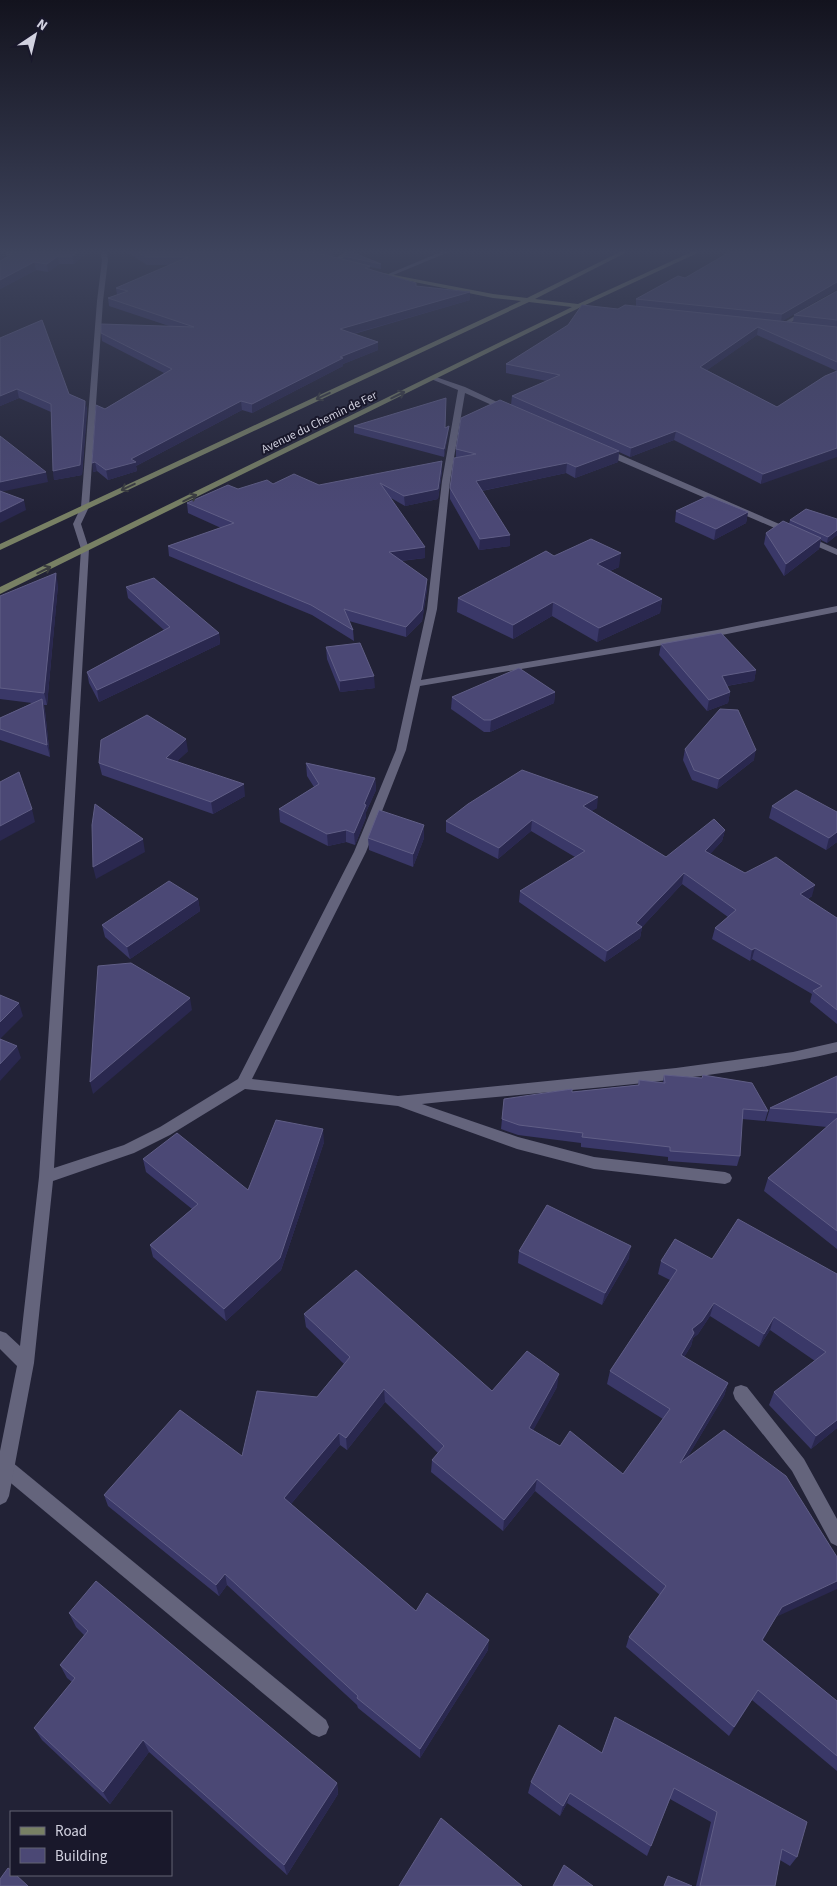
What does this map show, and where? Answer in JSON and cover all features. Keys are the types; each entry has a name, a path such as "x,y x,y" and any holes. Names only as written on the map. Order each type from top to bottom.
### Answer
{"main road":[{"name":"Avenue du Chemin de Fer","path":"0,547 449,337"},
{"name":"Avenue du Chemin de Fer","path":"0,591 516,337"}],"street":[{"path":"0,1496 26,1363 46,1177 85,550 77,524 85,507 97,337"},
{"path":"433,378 513,411"},
{"path":"46,1177 129,1149 165,1131 243,1083 360,852 401,750 436,585 446,481 462,389"},
{"path":"592,445 837,552"},
{"path":"416,684 717,633 837,609"},
{"path":"243,1083 398,1101 676,1073 793,1057 837,1046"},
{"path":"398,1101 517,1143 594,1163 725,1178"},
{"path":"0,1338 26,1363"},
{"path":"741,1393 798,1464 837,1537"},
{"path":"6,1468 319,1727"}],"building":[{"path":"48,337 69,394 85,401 80,465 53,471 51,404 17,389 0,396 0,338"},
{"path":"109,337 363,337 378,342 340,357 343,358 252,404 241,401 131,459 136,462 106,470 95,462 92,463 96,405 105,409 172,369"},
{"path":"549,337 743,337 700,367 777,407 825,376 837,371 837,448 763,474 676,431 631,448 512,396 560,375 506,364"},
{"path":"781,337 837,337 837,362"},
{"path":"446,398 445,428 449,426 444,449 354,426"},
{"path":"500,400 619,451 576,467 567,463 476,481 510,535 480,539 450,488 454,458 476,454 456,449 461,418"},
{"path":"0,436 46,472 0,482"},
{"path":"442,461 438,489 404,496 380,483 425,547 389,552 427,579 422,610 406,627 344,609 353,630 311,605 168,546 234,523 187,503 228,485 238,489 267,480 273,484 294,474 319,485"},
{"path":"0,491 24,500 0,512"},
{"path":"708,496 748,512 716,529 676,511"},
{"path":"806,509 837,519 837,530 828,537 790,520"},
{"path":"783,521 821,538 786,564 766,533"},
{"path":"591,539 621,553 597,564 662,599 599,628 553,602 513,625 458,598 546,551 554,556"},
{"path":"56,573 44,693 0,688 0,596"},
{"path":"154,578 219,633 97,690 87,672 170,627 126,587"},
{"path":"721,633 756,670 722,676 730,692 709,700 661,644"},
{"path":"360,643 374,676 340,681 326,647"},
{"path":"519,668 555,692 491,720 484,720 452,697"},
{"path":"42,699 47,745 0,729 0,718"},
{"path":"720,709 738,710 756,750 719,779 694,770 685,749"},
{"path":"147,715 186,739 166,758 244,784 211,802 99,763 101,740"},
{"path":"306,763 375,778 354,833 346,830 327,834 279,809 319,784"},
{"path":"522,770 598,797 583,806 666,857 714,819 725,830 705,851 745,873 776,857 815,885 800,894 837,918 837,1010 813,991 822,986 755,948 752,950 715,928 736,910 684,873 636,923 642,927 607,951 520,891 585,851 532,820 499,848 446,821 468,804"},
{"path":"19,772 32,809 0,826 0,782"},
{"path":"796,790 837,812 837,832 829,838 772,806"},
{"path":"95,804 143,839 93,867 92,825"},
{"path":"379,810 424,825 413,854 368,838"},
{"path":"169,881 198,899 127,947 102,925"},
{"path":"131,963 190,998 90,1082 98,966"},
{"path":"0,995 19,1003 0,1022"},
{"path":"0,1039 17,1046 0,1064"},
{"path":"664,1075 702,1078 703,1075 752,1083 768,1111 743,1109 740,1156 670,1151 670,1147 582,1137 583,1133 519,1125 502,1119 504,1099 572,1089 572,1092 639,1085 639,1080 665,1083"},
{"path":"837,1076 837,1113 770,1108"},
{"path":"837,1118 837,1231 768,1178"},
{"path":"276,1120 323,1129 280,1258 224,1309 150,1245 198,1204 143,1159 177,1133 248,1190"},
{"path":"547,1205 631,1246 605,1293 519,1251"},
{"path":"738,1219 837,1274 837,1420 816,1436 774,1392 826,1352 774,1317 764,1334 714,1303 702,1321 692,1329 694,1333 681,1355 728,1383 680,1463 724,1430 786,1476 837,1557 837,1581 782,1607 762,1640 837,1701 837,1756 758,1690 734,1727 629,1637 666,1586 537,1479 504,1520 432,1460 444,1446 384,1389 346,1438 339,1433 284,1498 416,1611 427,1593 489,1640 420,1749 357,1698 358,1696 225,1574 216,1585 104,1495 180,1410 242,1456 257,1391 317,1397 350,1357 304,1314 356,1270 492,1391 527,1351 559,1374 529,1428 560,1446 570,1431 623,1474 670,1409 610,1371 677,1270 661,1261 675,1239 712,1259"},
{"path":"96,1581 337,1783 284,1865 143,1740 103,1792 34,1728 75,1678 60,1665 88,1631 69,1613"},
{"path":"615,1717 807,1822 797,1857 782,1849 775,1886 700,1886 717,1812 674,1788 651,1846 570,1793 563,1806 531,1782 559,1725 602,1753"},
{"path":"441,1818 522,1886 399,1886"},
{"path":"564,1865 593,1886 553,1886"},
{"path":"8,1868 10,1869 10,1876 17,1876 28,1886 0,1886 0,1879"},
{"path":"668,1876 692,1886 664,1886"}]}
